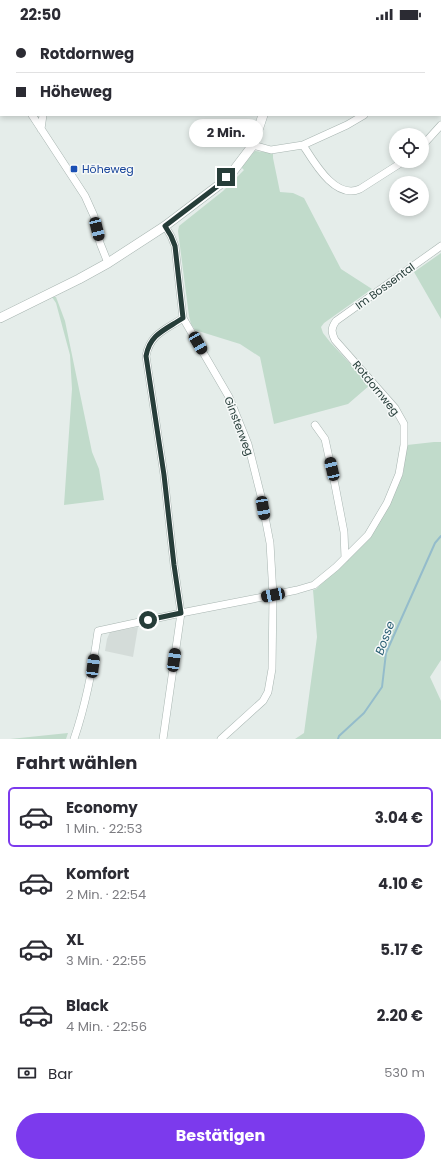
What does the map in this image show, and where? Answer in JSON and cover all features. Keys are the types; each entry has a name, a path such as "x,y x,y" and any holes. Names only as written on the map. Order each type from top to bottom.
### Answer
{"street":[{"path":"33,116 85,196 94,216 100,243 108,263"},
{"path":"41,129 43,116"},
{"path":"0,318 108,263 165,226 219,185 234,170 253,145 263,116"},
{"path":"253,145 271,150 303,145 348,125 362,116"},
{"path":"429,138 441,124"},
{"path":"303,145 320,171 340,189 349,192 354,192 360,189 393,168"},
{"name":"Ginsterweg","path":"165,226 175,246 183,318 229,397 248,444 261,496 270,543 273,595 272,669 268,692 263,702 221,739"},
{"name":"Im Bossental","path":"332,329 336,321 441,246"},
{"path":"164,739 181,613 164,475 146,356 153,338 183,318"},
{"name":"Rotdornweg","path":"74,739 88,689 98,631 273,595 314,585 345,558 368,535 387,503 399,474 404,445 404,424 395,408 335,340 332,335 332,329"},
{"path":"315,425 325,439 344,532 345,558"}],"shaded area":[{"path":"138,627 133,657 105,651 110,632"}],"green space":[{"path":"255,151 273,153 280,192 293,193 304,198 341,269 372,289 324,323 321,327 323,333 330,342 370,385 348,404 274,424 260,357 240,344 195,330 191,324 178,231 179,226 223,191 244,170 241,167"},
{"path":"441,253 441,319 414,272"},
{"path":"52,297 56,297 65,321 92,452 99,469 104,500 64,505 72,389 70,355 56,303"},
{"path":"441,442 441,660 430,677 441,701 441,739 295,739 304,733 317,637 313,590 316,589 347,560 390,504 403,474 407,445"},
{"path":"68,733 66,739 10,739"}],"waterway":[{"name":"Bosse","path":"338,739 339,736 364,713 382,687 386,653 435,543 441,536"}],"place":[{"name":"Höheweg","path":"74,169"}],"route":[{"path":"148,620 181,613 158,428 150,390 146,356 150,342 153,338 183,318 175,246 165,226 219,185 226,177"}]}
